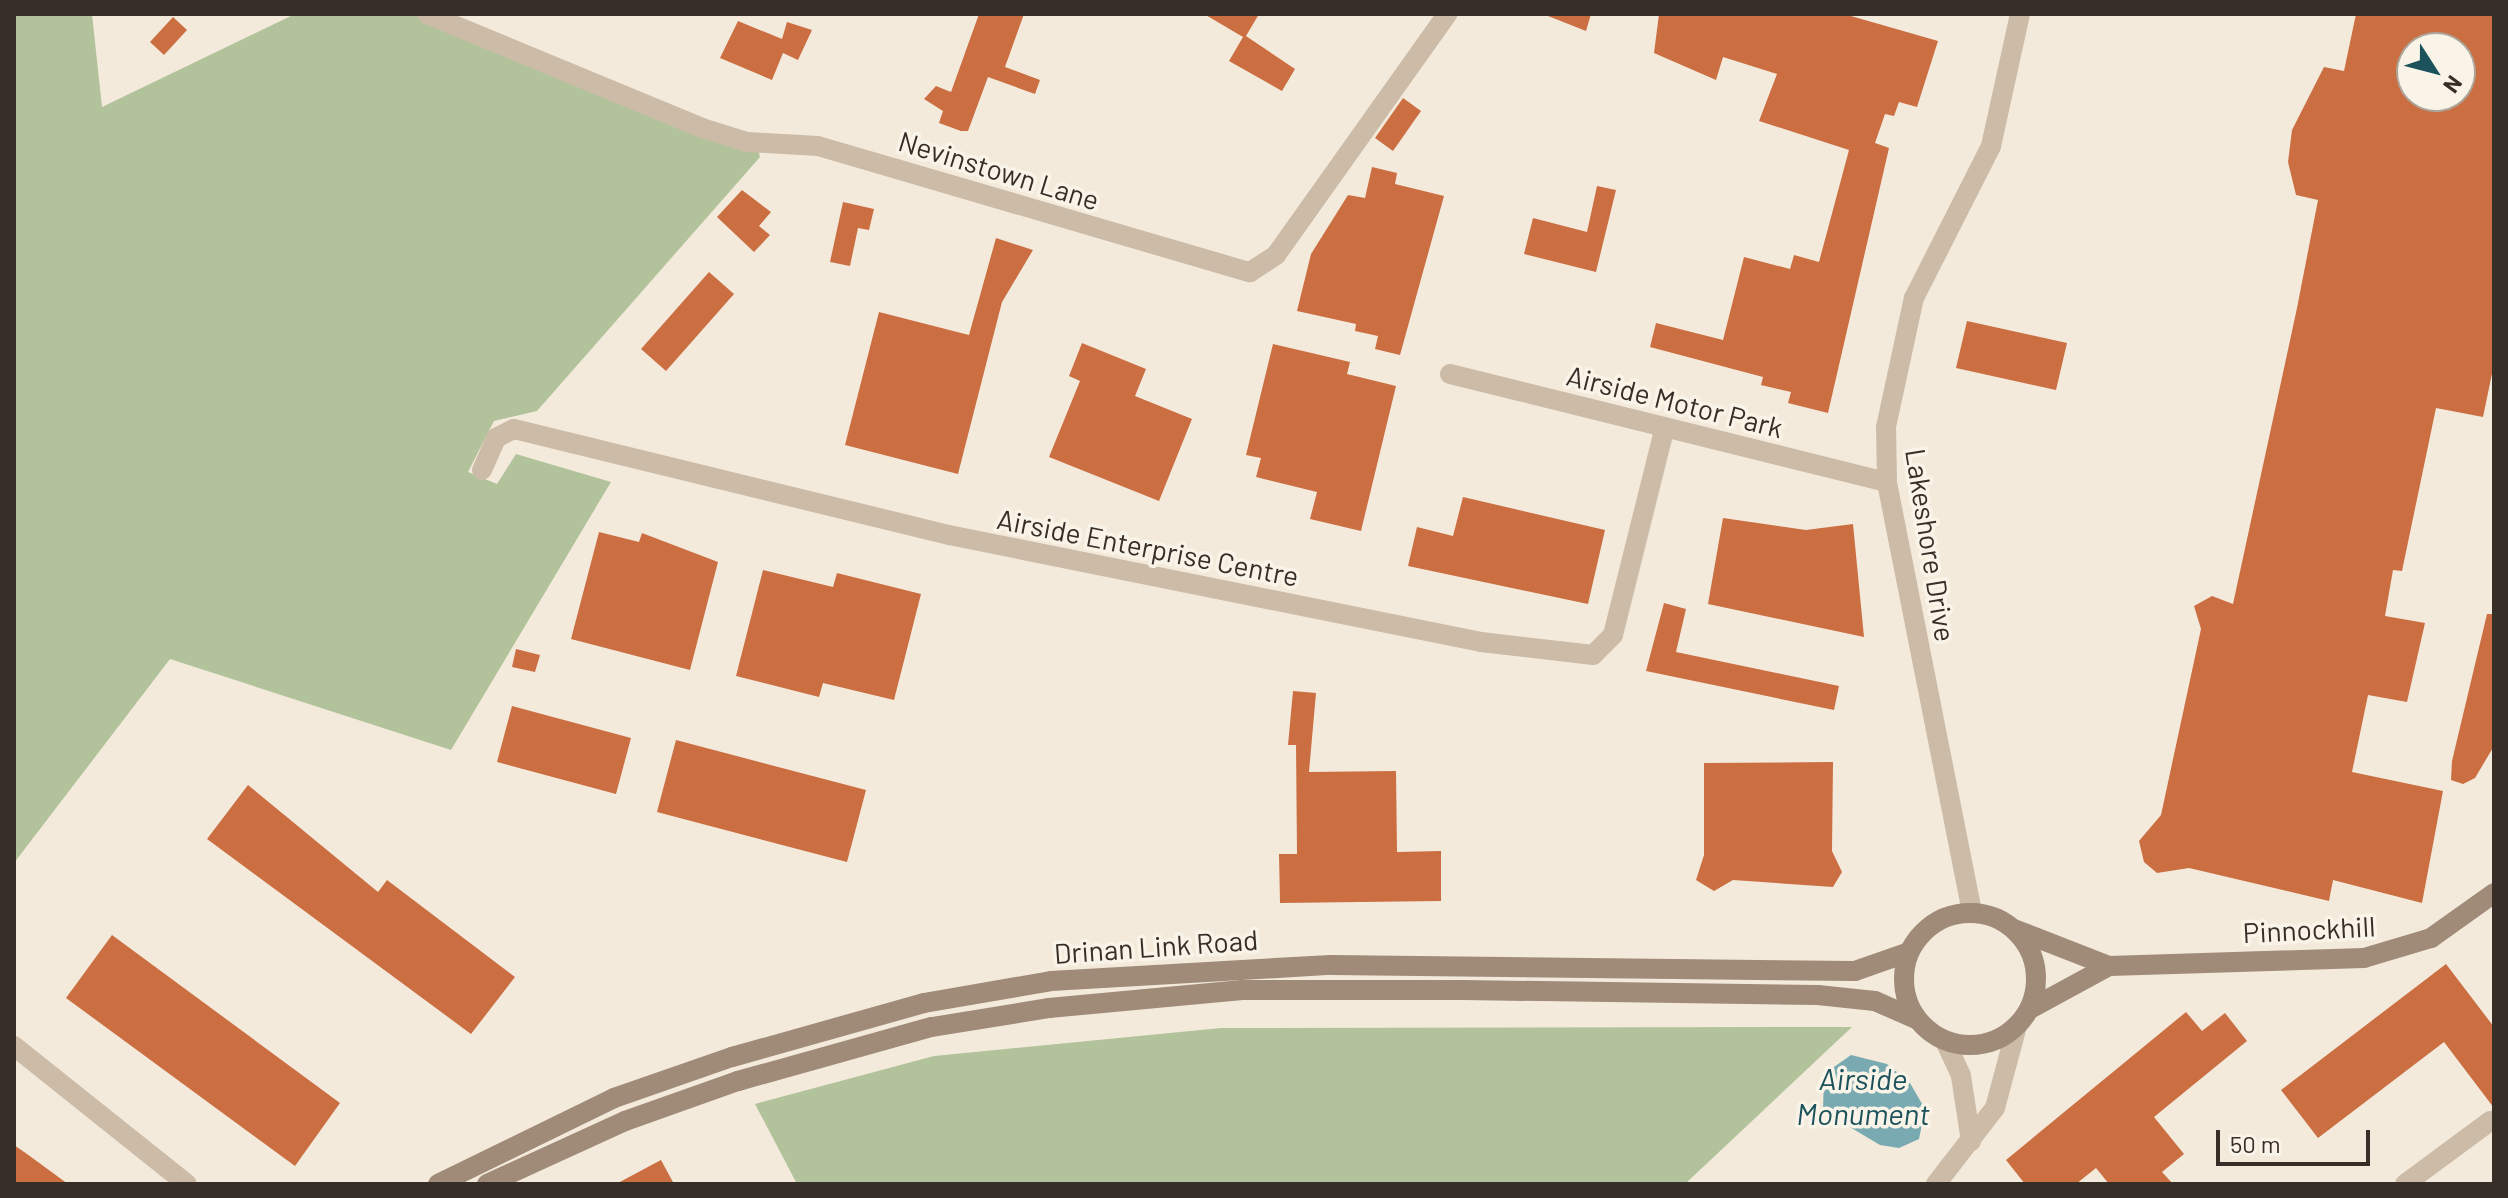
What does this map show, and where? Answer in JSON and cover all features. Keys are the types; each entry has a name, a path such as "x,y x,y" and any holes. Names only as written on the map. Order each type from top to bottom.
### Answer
{"main road":[{"name":"Pinnockhill","path":"2014,929 2109,966 2383,955 2452,927 2494,893"},
{"path":"1972,912 2014,929 2036,968 2024,1017 1981,1045 1945,1041 1916,1019 1904,986 1909,952 1934,923 1972,912"},
{"name":"Drinan Link Road","path":"438,1184 614,1098 732,1057 924,1003 1051,981 1331,965 1855,971 1909,952"},
{"name":"Pinnockhill","path":"2024,1017 2109,966"},
{"name":"Drinan Link Road","path":"487,1184 625,1121 738,1081 932,1027 1049,1008 1242,990 1449,990 1818,995 1875,1001 1916,1019"}],"street":[{"name":"Nevinstown Lane","path":"427,14 702,128 747,142 818,146 1250,272 1276,255 1447,14"},
{"name":"Lakeshore Drive","path":"1972,912 1887,482 1891,385 1914,298 1991,146 2020,14"},
{"name":"Airside Motor Park","path":"1450,374 1887,482"},
{"name":"Airside Enterprise Centre","path":"482,470 496,438 514,429 949,535 1481,642 1593,655 1613,635 1665,427"},
{"path":"1936,1184 1971,1141 2000,1095 2024,1017"},
{"path":"1945,1041 1961,1076 1971,1141"},
{"path":"14,1046 187,1184"},
{"path":"2405,1184 2490,1121"}],"green space":[{"path":"14,14 92,14 102,107 295,14 427,14 756,142 760,157 537,411 494,421 468,472 497,484 516,454 611,482 451,750 170,659 14,863"},
{"path":"1852,1027 1685,1184 797,1184 755,1104 934,1056 1221,1028"}],"water":[{"name":"Airside Monument","path":"1851,1055 1887,1064 1910,1083 1925,1109 1919,1139 1899,1148 1880,1145 1823,1111 1824,1074"}],"building":[{"path":"979,14 1024,14 1005,67 1040,80 1035,94 988,77 968,131 961,131 939,123 943,111 924,99 936,86 951,92"},
{"path":"1204,14 1259,14 1246,36 1295,69 1282,91 1229,61 1243,37"},
{"path":"1543,14 1591,14 1586,31"},
{"path":"1659,14 1844,14 1938,41 1917,107 1899,102 1894,116 1885,114 1875,143 1889,148 1828,413 1788,403 1791,392 1761,385 1763,377 1650,347 1656,323 1723,340 1744,257 1790,269 1794,255 1819,262 1849,150 1759,121 1777,74 1723,57 1716,80 1654,53"},
{"path":"2356,14 2494,14 2494,364 2483,417 2436,408 2402,571 2393,570 2385,616 2425,623 2407,702 2368,695 2352,772 2443,791 2422,903 2333,880 2329,901 2189,868 2157,873 2144,862 2139,841 2161,815 2201,629 2194,606 2212,596 2233,604 2318,200 2296,195 2288,162 2292,130 2324,67 2344,71"},
{"path":"173,17 187,30 164,55 150,42"},
{"path":"738,21 782,39 787,22 812,30 798,60 783,53 772,80 720,58"},
{"path":"1403,98 1421,111 1393,151 1375,138"},
{"path":"1372,167 1397,173 1395,184 1444,196 1400,355 1375,349 1378,336 1355,331 1356,324 1297,311 1311,254 1348,195 1365,198"},
{"path":"1597,186 1616,190 1596,272 1524,254 1533,218 1587,232"},
{"path":"742,190 771,212 759,226 770,235 754,252 717,217"},
{"path":"843,202 874,209 869,230 858,228 850,266 830,262"},
{"path":"996,238 1033,250 1002,302 958,474 845,445 879,312 969,335"},
{"path":"709,272 734,294 666,371 641,349"},
{"path":"1967,321 2067,343 2056,390 1956,368"},
{"path":"1082,343 1146,369 1135,396 1192,419 1159,501 1049,457 1080,381 1069,376"},
{"path":"1273,344 1350,362 1347,374 1396,386 1361,531 1310,519 1317,492 1256,477 1261,458 1246,455"},
{"path":"1463,497 1605,530 1588,604 1408,566 1417,527 1453,536"},
{"path":"1723,518 1806,530 1853,524 1864,637 1708,604"},
{"path":"599,532 639,542 642,533 718,562 690,670 571,639"},
{"path":"763,570 833,587 837,573 921,594 894,700 823,683 819,697 736,676"},
{"path":"1664,603 1686,609 1676,652 1839,686 1834,710 1646,671"},
{"path":"2487,614 2494,614 2494,746 2475,778 2463,784 2451,780 2452,761"},
{"path":"516,649 540,655 535,672 512,667"},
{"path":"1293,691 1316,693 1309,772 1396,771 1397,852 1441,851 1441,901 1280,903 1279,854 1297,854 1296,745 1288,745"},
{"path":"512,706 631,738 616,794 497,762"},
{"path":"676,740 866,790 847,862 657,812"},
{"path":"1833,762 1832,851 1842,872 1833,887 1733,880 1714,891 1696,880 1704,855 1704,763"},
{"path":"248,785 378,892 387,880 515,977 471,1034 207,839"},
{"path":"112,935 340,1103 295,1166 66,998"},
{"path":"2446,964 2494,1027 2494,1108 2444,1042 2318,1138 2281,1090"},
{"path":"2186,1012 2202,1031 2225,1013 2247,1041 2154,1117 2184,1154 2162,1172 2173,1184 2109,1184 2096,1168 2076,1184 2025,1184 2006,1160"},
{"path":"14,1145 27,1154 68,1184 14,1184"},
{"path":"661,1160 674,1184 616,1184"}]}
